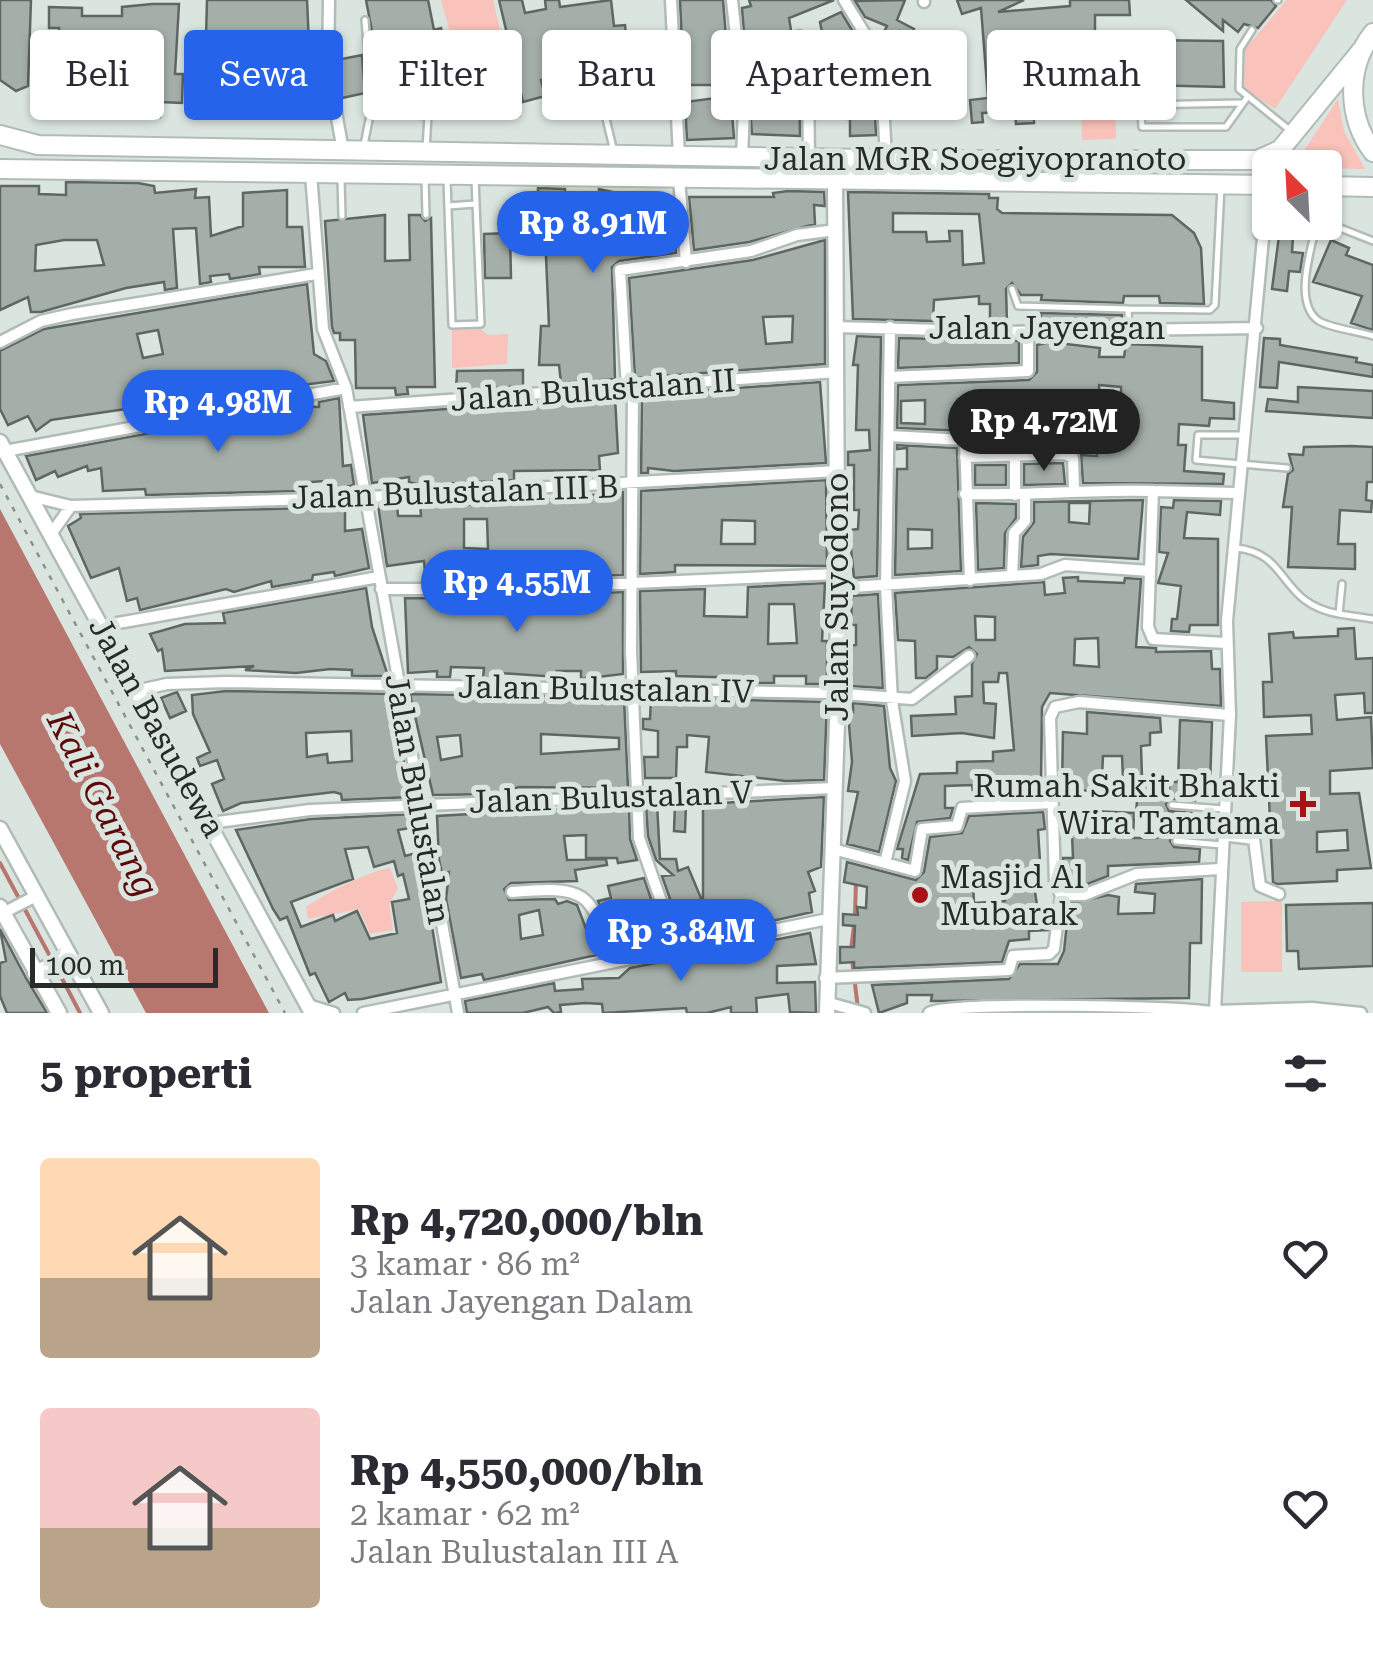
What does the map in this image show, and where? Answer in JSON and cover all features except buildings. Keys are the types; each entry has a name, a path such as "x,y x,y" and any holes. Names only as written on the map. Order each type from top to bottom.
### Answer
{"highway":[{"path":"1373,32 1361,51 1352,89 1354,108 1373,152"},
{"name":"Jalan MGR Soegiyopranoto","path":"0,135 38,145 886,160 1257,160 1269,158 1294,133 1320,96 1361,51"},
{"name":"Jalan MGR Soegiyopranoto","path":"0,170 1252,185"},
{"path":"1342,187 1373,189"}],"street":[{"path":"329,0 328,68 343,150"},
{"path":"671,0 678,156"},
{"path":"732,0 744,109 742,157"},
{"path":"844,0 881,60 886,160"},
{"path":"809,120 809,158"},
{"name":"Jalan Bulustalan","path":"312,174 316,274 323,328 350,408 458,1013"},
{"path":"678,179 686,262"},
{"name":"Jalan Suyodono","path":"827,1008 838,694 836,181"},
{"path":"678,950 642,856 636,795 636,485 620,270 751,251 798,235 836,230"},
{"path":"1215,1010 1230,714 1226,643 1240,466 1266,240"},
{"path":"0,342 41,322 72,314 316,274"},
{"name":"Jalan Jayengan","path":"837,327 1028,332 1257,328"},
{"path":"885,863 904,791 887,586 890,327"},
{"path":"890,378 1028,371 1028,332"},
{"name":"Jalan Bulustalan II","path":"350,408 837,372"},
{"path":"2,447 346,388"},
{"path":"890,436 962,437 966,444 970,580"},
{"name":"Jalan Basudewa","path":"2,447 310,1009"},
{"path":"965,457 1069,456 1074,488"},
{"path":"1012,576 1014,533 1025,521 1014,458"},
{"name":"Jalan Bulustalan III B","path":"30,496 71,506 364,497 636,485 728,474 838,471"},
{"path":"966,494 1020,496 1074,488 1238,493"},
{"path":"1153,491 1148,626 1152,639 1226,643"},
{"path":"51,534 71,506"},
{"path":"101,626 380,583 838,582 887,586 1040,574 1066,565 1150,572"},
{"path":"896,698 916,697 969,656"},
{"name":"Jalan Bulustalan IV","path":"136,690 168,684 226,682 896,698"},
{"path":"826,978 1006,970 1013,956 1052,952 1061,895 1055,883 1050,718 1059,703 1230,714"},
{"name":"Jalan Bulustalan V","path":"210,823 310,810 834,788"},
{"path":"834,849 917,870 922,829 957,826 962,808 1051,803"},
{"path":"0,829 64,959 101,1013"},
{"path":"1222,840 1254,839 1260,886 1279,894"},
{"path":"1061,895 1084,895 1137,874 1220,869"},
{"path":"512,892 561,888 586,900 600,917 610,962"},
{"path":"32,898 3,911 59,1013"},
{"path":"363,1013 828,920"},
{"path":"39,971 64,959"},
{"path":"929,1013 940,1008 1001,1008 1364,1013 1362,1007 1344,1003 1215,1010"},
{"path":"827,1008 860,1011"},
{"path":"310,1009 334,1013"}],"lane":[{"path":"364,151 372,105 365,20"},
{"path":"1252,30 1240,49 1239,89 1244,101 1294,133"},
{"path":"1141,120 1142,127 1222,127 1231,123 1244,101"},
{"path":"1176,104 1244,101"},
{"path":"426,152 428,120"},
{"path":"606,120 614,155"},
{"path":"341,174 342,216"},
{"path":"425,176 426,215"},
{"path":"446,176 452,326 481,324 475,176"},
{"path":"1012,289 1018,306 1210,310 1216,305 1222,185"},
{"path":"448,206 476,204"},
{"path":"1342,229 1373,241"},
{"path":"1314,240 1306,277 1308,307 1319,320 1373,336"},
{"path":"1128,309 1129,329"},
{"path":"1069,456 1072,427"},
{"path":"1244,435 1198,434 1194,452 1200,464 1287,468"},
{"path":"1233,548 1262,554 1314,610 1373,620"},
{"path":"1339,614 1342,584"},
{"path":"1172,805 1224,809"},
{"path":"1176,842 1222,840"}],"path":[{"path":"0,484 285,1013"},
{"path":"1030,918 1058,917"}],"shaded area":[{"path":"441,0 493,0 500,30 449,30"},
{"path":"1287,0 1347,0 1275,109 1244,89 1245,49"},
{"path":"1338,99 1344,131 1365,169 1342,168 1342,150 1304,150"},
{"path":"1081,120 1115,120 1116,139 1082,140"},
{"path":"481,329 488,335 508,334 507,364 452,368 452,330"},
{"path":"390,868 398,889 389,904 393,930 370,934 359,909 308,919 306,907 314,902 359,878"},
{"path":"1282,901 1282,972 1241,972 1241,902"}],"water":[{"name":"Kali Garang","path":"0,509 269,1013 146,1013 0,744"}],"waterway":[{"path":"0,863 52,960"},
{"path":"855,915 856,880"},
{"path":"851,950 854,925"},
{"path":"852,959 858,1009"},
{"path":"57,969 80,1013"}],"place":[{"name":"Rumah Sakit Bhakti Wira Tamtama","path":"1303,804"},
{"name":"Masjid Al Mubarak","path":"920,895"}]}
